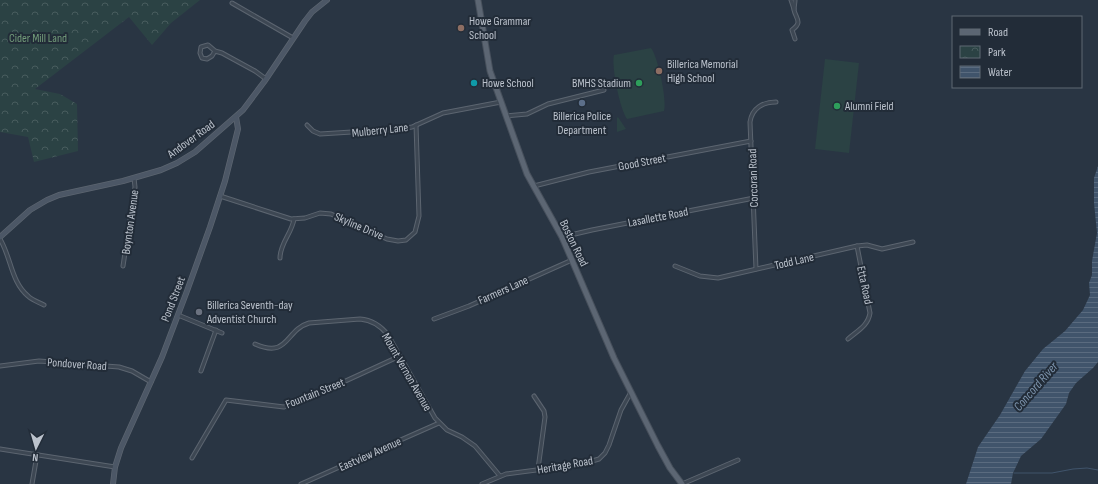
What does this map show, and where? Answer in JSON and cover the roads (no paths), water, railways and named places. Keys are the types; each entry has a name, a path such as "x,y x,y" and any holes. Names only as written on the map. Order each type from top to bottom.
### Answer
{"main road":[{"name":"Andover Road","path":"0,238 30,210 46,200 59,195 134,178 170,167 203,146 243,110 312,12 327,0"},
{"name":"Boston Road","path":"478,0 490,71 527,174 562,237 614,358 660,450 682,484"},
{"name":"Pond Street","path":"113,484 115,468 124,442 151,382 196,269 220,196 238,129 236,117"}],"street":[{"path":"791,0 794,11 798,17 796,27 792,30 796,39"},
{"path":"794,11 795,0"},
{"path":"232,3 293,38"},
{"path":"214,51 212,56 207,59 202,58 200,53 202,47 208,46 214,51 222,53 266,79"},
{"path":"506,116 527,114 548,104 604,90"},
{"name":"Mulberry Lane","path":"307,125 313,131 320,134 395,130 416,125 443,114 501,102"},
{"name":"Corcoran Road","path":"756,269 750,122 752,114 760,106 771,102 776,102"},
{"name":"Skyline Drive","path":"220,196 282,217 294,219 329,213 387,239 402,241 406,240 412,236 417,228 419,216 416,125"},
{"name":"Good Street","path":"533,186 589,172 751,141"},
{"name":"Boynton Avenue","path":"123,266 135,187 134,178"},
{"name":"Lasallette Road","path":"562,237 754,198"},
{"path":"280,258 281,248 294,219"},
{"path":"0,238 20,288 30,298 44,305"},
{"name":"Todd Lane","path":"675,266 698,276 710,278 725,276 857,246 866,245 882,249 913,242"},
{"name":"Etta Road","path":"848,339 866,324 871,312 857,246"},
{"name":"Farmers Lane","path":"434,319 469,306 572,260"},
{"path":"178,315 222,333"},
{"name":"Mount Vernon Avenue","path":"254,344 264,348 278,348 286,343 294,332 302,325 309,322 360,319 380,326 388,335 432,414 439,423 447,430 462,437 475,446 500,476"},
{"path":"201,371 216,330"},
{"name":"Fountain Street","path":"192,458 226,400 284,407 400,356"},
{"name":"Pondover Road","path":"0,366 39,361 119,367 132,371 151,382"},
{"name":"Heritage Road","path":"482,484 506,474 589,462 602,456 609,445 617,420 631,392"},
{"path":"534,396 544,410 545,417 538,470"},
{"name":"Eastview Avenue","path":"301,484 439,423"},
{"path":"0,449 115,468"},
{"path":"32,484 37,455"},
{"path":"682,484 738,460"}],"water":[{"name":"Concord River","path":"1098,166 1098,362 1076,383 1069,393 1066,404 1041,439 1021,456 1013,473 1011,484 966,484 978,447 1000,415 1025,371 1043,349 1065,331 1083,310 1090,295 1089,283 1092,275 1092,261 1097,233 1094,203 1094,178"}],"waterway":[{"path":"1014,473 1052,473 1087,468 1098,470"}],"place":[{"name":"Howe Grammar School","path":"461,28"},
{"name":"Billerica Memorial High School","path":"659,71"},
{"name":"Howe School","path":"474,83"},
{"name":"BMHS Stadium","path":"639,83"},
{"name":"Billerica Police Department","path":"582,103"},
{"name":"Alumni Field","path":"837,106"},
{"name":"Billerica Seventh-day Adventist Church","path":"199,312"}],"park label":[{"name":"Cider Mill Land","path":"38,38"}]}
